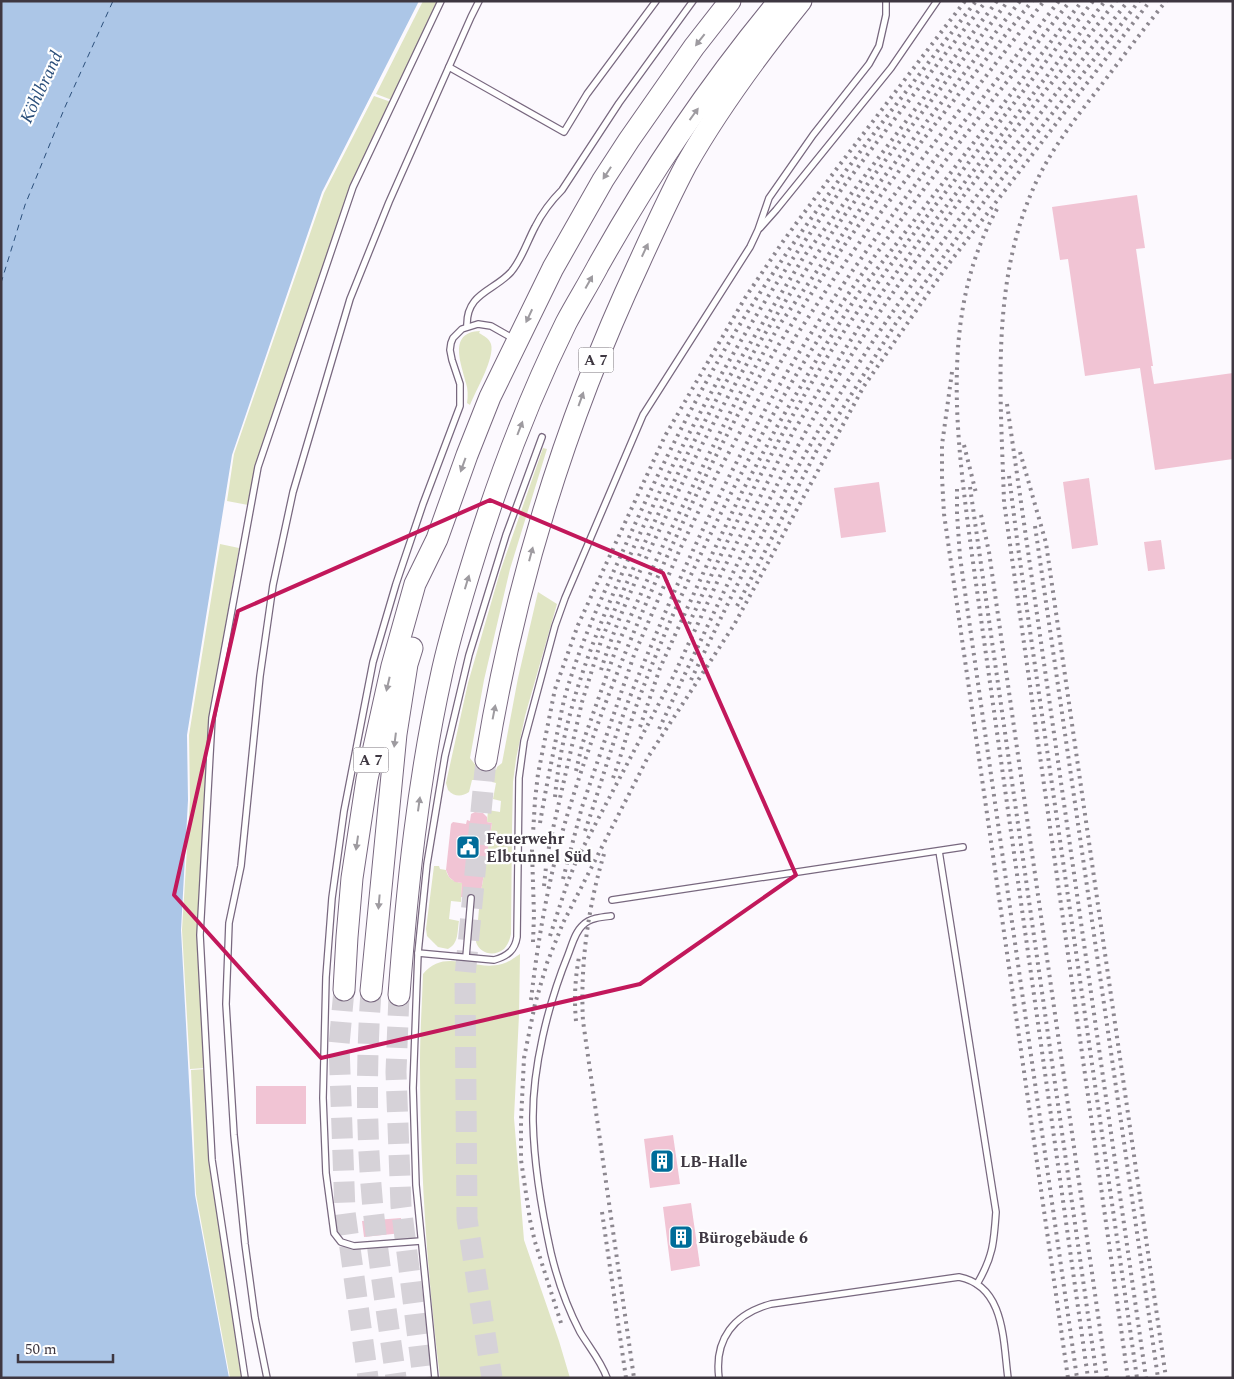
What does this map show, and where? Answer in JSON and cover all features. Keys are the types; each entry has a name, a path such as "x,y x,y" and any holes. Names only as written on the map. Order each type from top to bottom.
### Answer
{"highway":[{"name":"A 7","path":"344,990 346,937 352,878 367,779 392,666 415,584 437,539 490,397 553,268 603,180 668,83 730,1"},
{"name":"A 7","path":"399,995 412,853 439,685 453,628 478,543 503,471 566,323 622,222 657,166 723,74 779,1"},
{"name":"A 7","path":"486,760 500,676 513,618 547,498 584,391 626,290 686,166 747,70 801,1"},
{"name":"A 7","path":"622,222 725,103"},
{"name":"A 7","path":"371,992 396,734 407,664 428,591 437,539"}],"lane":[{"path":"245,1378 212,1160 200,935 212,718 258,467 353,187 441,1"},
{"path":"267,1378 255,1318 245,1244 234,1135 226,1004 229,923 241,866 260,676 273,585 292,492 350,299 390,202 479,1"},
{"path":"449,66 564,132 588,94 656,1"},
{"path":"467,326 468,315 479,295 511,272 535,226 552,200 562,190 619,103 693,1"},
{"path":"418,953 494,960 509,953 516,943 519,778 524,741 555,626 565,598 643,415 746,254 758,230 769,198 813,135 868,64 879,46 886,14 886,1"},
{"path":"758,230 788,196 891,68 937,1"},
{"path":"420,1241 354,1246 341,1242 334,1233 326,1173 323,1098 326,977 332,898 344,811 374,662 396,584 423,504 460,406 460,384 450,350 453,338 467,326 478,324 491,326 518,341"},
{"path":"434,1378 420,1241 413,1088 418,953 427,864 445,756 469,655 506,535 542,437"},
{"path":"612,900 964,847"},
{"path":"939,850 996,1212 994,1238 988,1265 977,1284"},
{"path":"466,957 471,898"},
{"path":"607,1378 600,1362 579,1329 569,1306 552,1255 540,1198 533,1121 535,1084 545,1027 558,980 576,935 582,926 593,919 611,916"},
{"path":"719,1378 719,1353 724,1337 736,1321 744,1314 757,1308 771,1304 959,1277 972,1280 977,1284 991,1298 998,1310 1008,1378"}],"highlighted area":[{"path":"490,500 663,573 796,875 640,984 321,1058 174,895 238,611"}],"green space":[{"path":"423,1 439,1 392,100 376,94"},
{"path":"374,96 391,102 350,189 263,442 248,505 227,501 234,454 324,193"},
{"path":"480,331 479,333 490,342 491,350 488,365 470,405 467,403 467,390 459,351 460,343 463,337"},
{"path":"543,448 547,449 510,569 484,680 470,758 477,767 474,780 472,780 469,792 464,795 455,795 448,790 446,783 468,683 500,572"},
{"path":"220,544 239,548 209,718 201,868 205,1068 190,1069 182,930 190,800 189,735"},
{"path":"538,592 557,604 525,716 516,759 513,782 511,934 509,942 504,949 496,953 488,953 484,952 476,942 480,898 492,823 487,822 488,810 500,812 501,801 493,799 496,783 492,782 494,770 502,763 518,678"},
{"path":"434,866 439,866 440,869 446,870 452,880 462,883 461,902 451,901 449,919 459,921 456,940 452,947 448,949 438,947 427,936 426,929"},
{"path":"520,954 514,1118 524,1240 570,1378 440,1378 431,1299 423,1180 420,1062 423,974 432,966 441,962 450,961 491,966 505,963"},
{"path":"206,1069 210,1160 243,1378 230,1378 196,1194 191,1070"}],"water":[{"name":"Köhlbrand","path":"1,1 419,1 322,192 232,455 187,735 188,800 181,930 195,1195 229,1378 1,1378"}],"building":[{"path":"1137,195 1145,248 1136,249 1154,384 1233,373 1233,459 1155,470 1140,368 1085,376 1068,259 1060,260 1052,207"},
{"path":"1089,478 1098,545 1072,549 1063,482"},
{"path":"879,482 886,532 841,538 834,488"},
{"path":"1161,540 1165,569 1148,571 1144,542"},
{"name":"Feuerwehr Elbtunnel Süd","path":"475,812 483,813 487,817 487,822 492,823 480,898 461,897 462,883 455,882 449,877 446,870 451,824 453,822 466,824 467,820 470,821 471,814"},
{"path":"256,1086 306,1086 306,1124 256,1124"},
{"name":"LB-Halle","path":"673,1135 680,1184 650,1188 644,1139"},
{"name":"Bürogebäude 6","path":"691,1203 700,1266 671,1271 663,1207"},
{"path":"401,1218 402,1233 364,1237 362,1221"}],"ferry route":[{"path":"1,283 25,205 65,107 113,1"}],"tunnel":[{"path":"486,760 465,976 467,1219 492,1378"},
{"path":"344,990 339,1045 345,1212 368,1378"},
{"path":"371,991 368,1046 369,1154 378,1251 396,1378"},
{"path":"399,995 396,1072 401,1206 423,1378"}],"railway":[{"path":"533,942 532,851 538,774 555,689 578,625 665,436 745,298 784,240 838,167 965,1"},
{"path":"540,823 563,703 572,674 601,599 640,513 686,420 736,331 780,263 862,149 976,1"},
{"path":"555,797 564,738 571,709 590,652 612,596 643,528 704,406 749,327 820,219 866,156 986,1"},
{"path":"544,886 547,857 582,702 602,638 651,529 688,453 723,387 805,255 997,1"},
{"path":"601,670 623,609 641,569 701,446 754,351 836,227 1008,1"},
{"path":"576,771 582,745 617,646 666,539 738,397 780,324 870,195 1020,1"},
{"path":"531,1000 537,954 550,884 576,788 595,731 628,647 666,558 698,491 750,393 816,287 875,203 1032,1"},
{"path":"563,879 582,807 634,655 680,549 717,474 796,336 835,277 884,208 1044,1"},
{"path":"585,831 626,707 665,613 713,509 766,408 805,343 864,254 895,211 1059,1"},
{"path":"613,778 637,704 666,631 698,559 770,420 803,364 874,257 1070,1"},
{"path":"640,727 660,668 742,492 779,423 820,354 858,294 1082,1"},
{"path":"689,624 753,489 788,423 826,359 876,285 1093,1"},
{"path":"550,936 577,859 674,675 720,576 793,432 873,305 920,240 1105,1"},
{"path":"659,729 768,502 816,413 842,370 873,322 940,228 1116,1"},
{"path":"691,680 783,494 861,360 947,235 1128,1"},
{"path":"737,606 818,448 896,323 970,220 1139,1"},
{"path":"561,1323 535,1242 530,1220 521,1160 521,1121 524,1058 535,1004 547,963 563,923 648,757 734,625 864,386 947,266 1150,1"},
{"path":"1128,1378 1004,502 1001,423 1001,343 1010,265 1019,226 1039,175 1071,124 1166,1"},
{"path":"997,209 978,249 966,291 959,335 957,379 961,468 1088,1378"},
{"path":"952,372 942,445 944,514 1068,1378"},
{"path":"1007,404 1146,1378"},
{"path":"964,445 976,493"},
{"path":"1020,452 1046,543 1166,1378"},
{"path":"1009,476 1137,1378"},
{"path":"970,487 1097,1378"},
{"path":"957,489 960,557 1077,1378"},
{"path":"981,515 989,552 1107,1378"},
{"path":"1035,526 1158,1378"},
{"path":"604,854 598,874 586,936 582,1000 583,1021 634,1378"},
{"path":"576,1021 575,989 579,957"},
{"path":"602,1212 626,1378"}],"place":[{"name":"Feuerwehr Elbtunnel Süd","path":"468,847"},
{"name":"LB-Halle","path":"662,1161"},
{"name":"Bürogebäude 6","path":"681,1237"}]}
